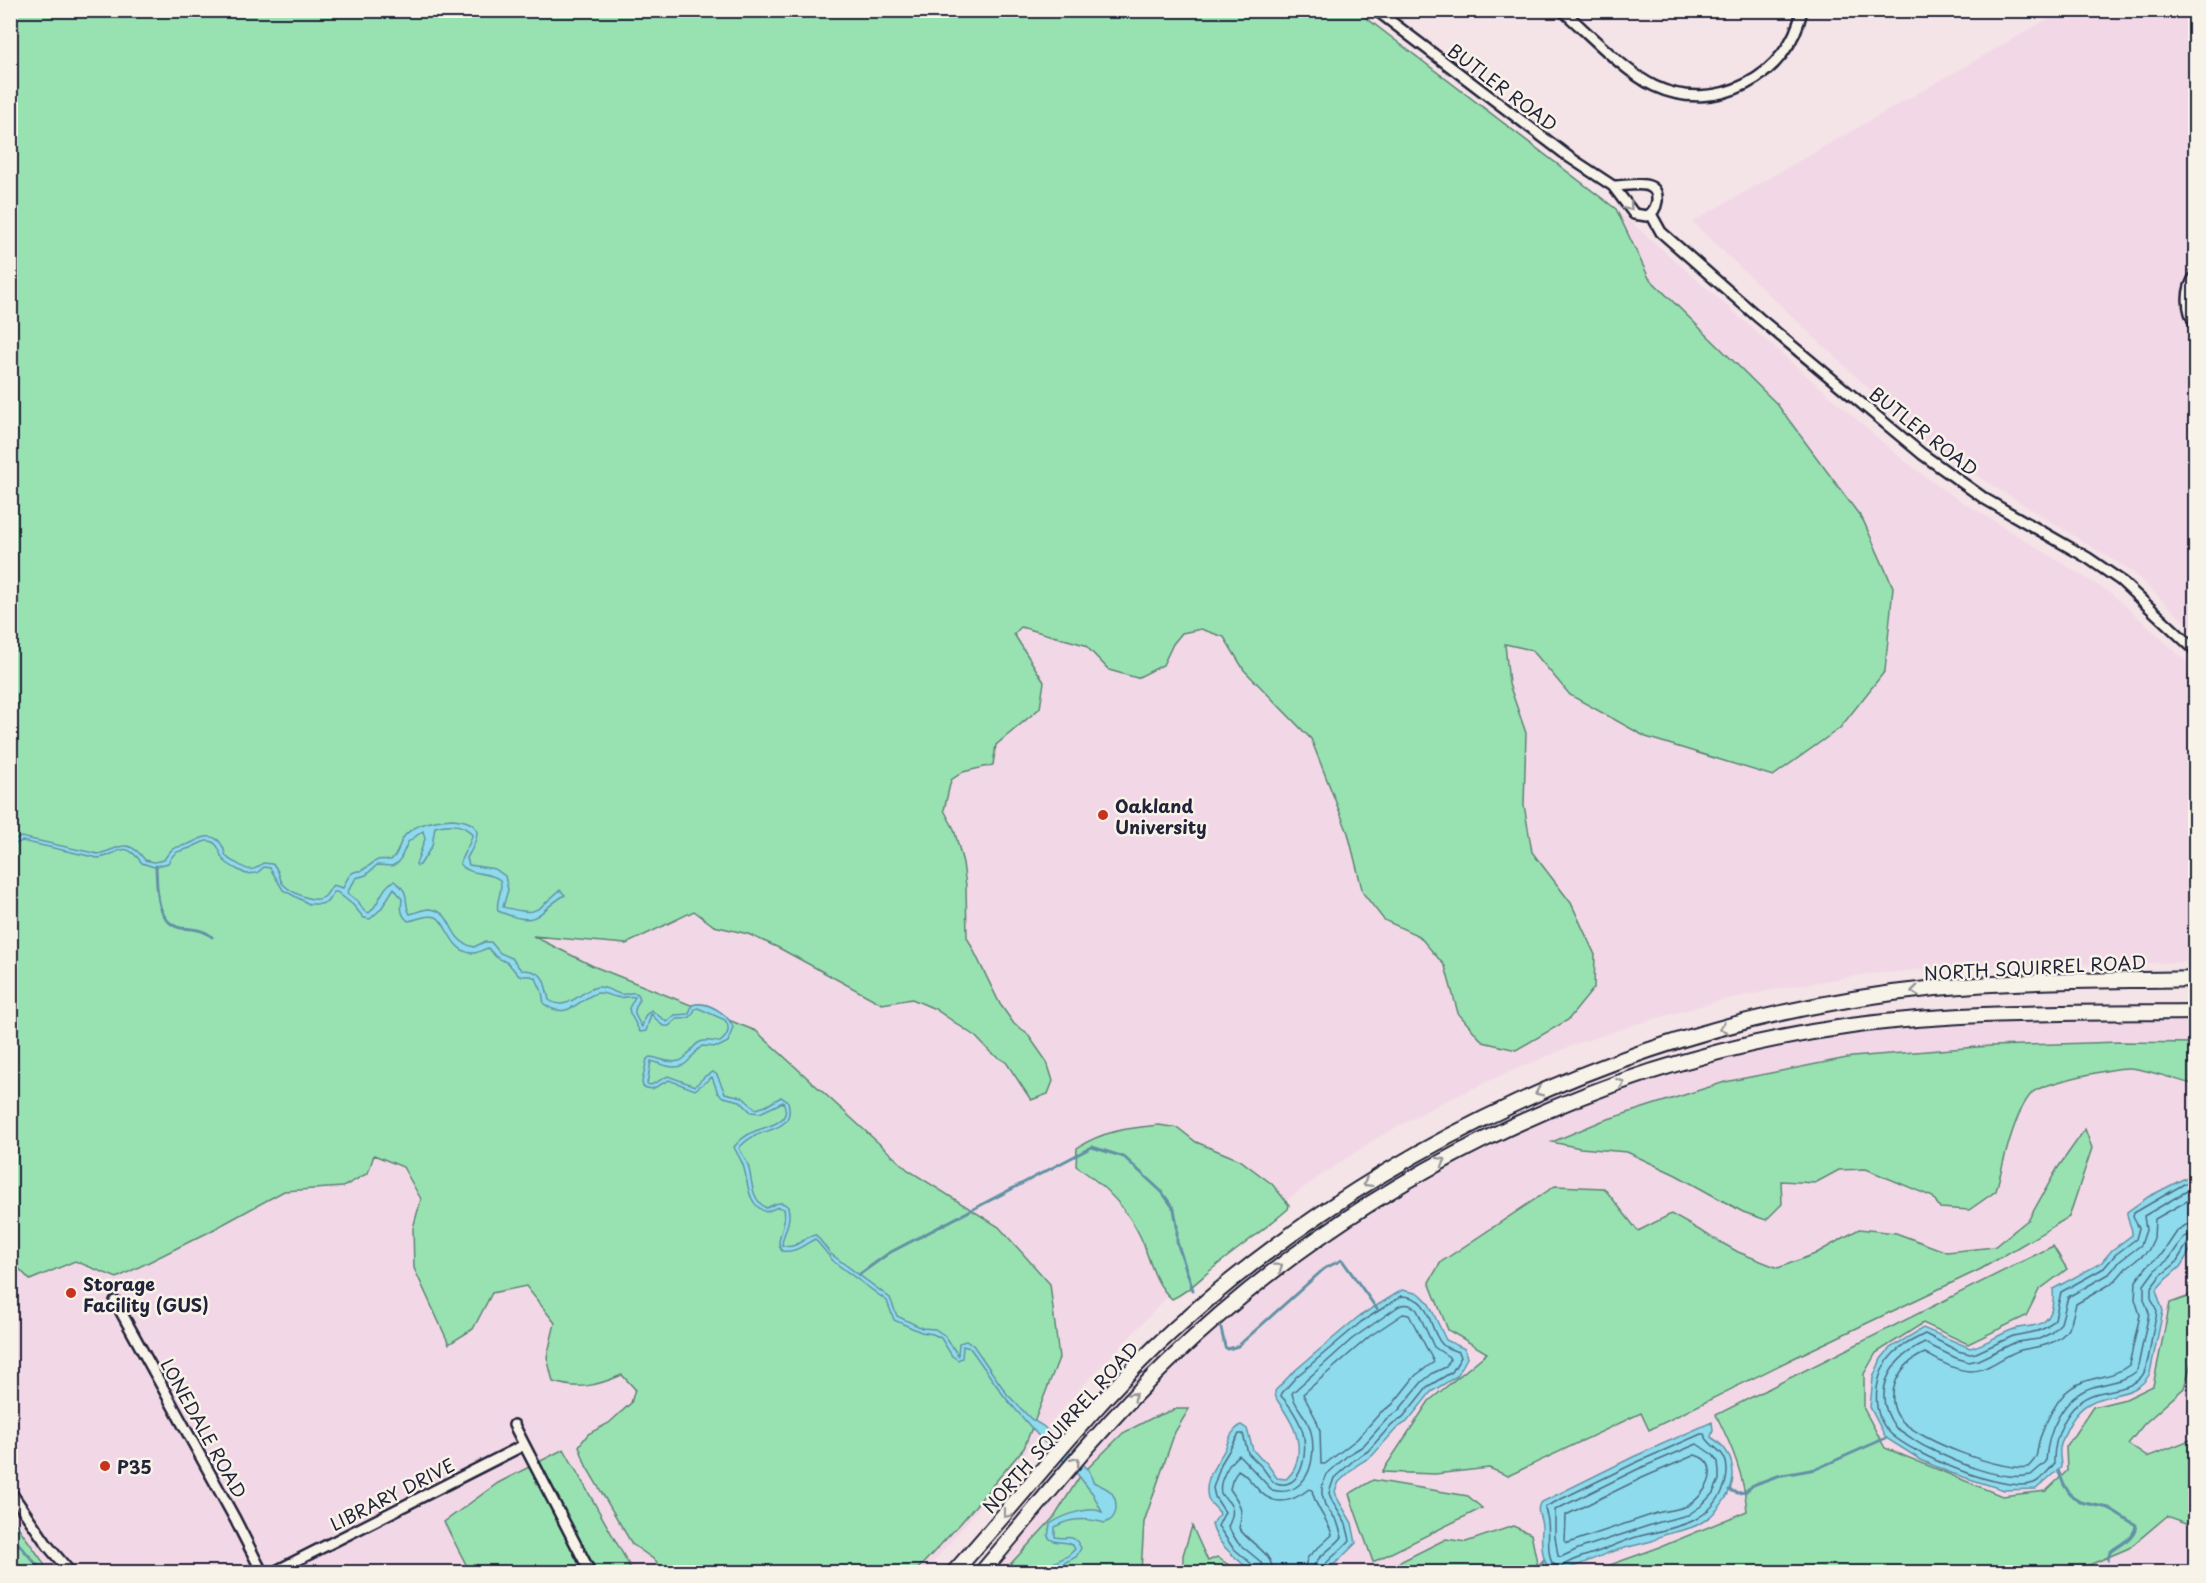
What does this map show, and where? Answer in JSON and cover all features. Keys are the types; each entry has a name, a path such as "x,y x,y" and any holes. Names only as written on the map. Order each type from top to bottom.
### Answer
{"main road":[{"name":"NORTH SQUIRREL ROAD","path":"954,1572 1117,1386 1185,1320 1256,1260 1302,1225 1353,1191 1430,1146 1492,1114 1559,1084 1624,1059 1729,1026 1852,999 1935,988 1988,984 2196,979"},
{"name":"NORTH SQUIRREL ROAD","path":"982,1572 1136,1394 1225,1310 1326,1232 1382,1195 1451,1156 1514,1125 1648,1073 1721,1052 1850,1026 1993,1014 2196,1012"}],"street":[{"name":"BUTLER ROAD","path":"1376,10 1569,157 1613,186 1634,214 1642,217 1651,214 1661,232 1891,429 1985,499 2088,558 2120,580 2196,651"},
{"path":"1562,10 1643,80 1672,92 1703,96 1734,90 1764,74 1786,50 1797,28 1802,10"},
{"path":"1613,186 1648,185 1657,196 1657,202 1651,214"},
{"path":"2196,275 2192,279 2188,299 2191,319 2196,325"},
{"name":"LONEDALE ROAD","path":"115,1301 262,1572"},
{"path":"514,1425 590,1572"},
{"name":"LIBRARY DRIVE","path":"274,1572 525,1445"},
{"path":"10,1491 67,1569 78,1572"}],"shaded area":[{"name":"Oakland University","path":"11,11 1357,11 1616,209 1902,459 1942,489 2112,594 2195,669 2195,962 1947,968 1868,974 1799,985 1718,1001 1579,1043 1437,1105 1372,1141 1310,1183 1258,1221 1174,1290 1077,1392 925,1572 11,1572"},
{"path":"2062,11 2195,11 2195,632 2134,573 1932,448 1692,222"},
{"path":"2195,1018 2195,1572 989,1572 1096,1446 1170,1368 1274,1277 1365,1212 1451,1163 1512,1133 1575,1106 1652,1078 1769,1047 1830,1036 1877,1029 1971,1021"}],"green space":[{"name":"Oakland University","path":"11,11 1357,11 1616,209 1649,278 1777,404 1863,520 1893,587 1885,671 1840,728 1773,776 1646,737 1570,695 1532,650 1505,644 1509,684 1526,733 1524,805 1532,852 1571,903 1595,955 1594,988 1568,1020 1516,1050 1483,1042 1458,1013 1445,966 1419,936 1384,920 1363,893 1348,833 1311,739 1244,670 1224,637 1201,629 1182,633 1173,644 1163,665 1137,678 1109,670 1085,645 1021,627 1014,634 1044,682 1040,708 996,745 993,765 963,772 951,780 944,810 954,829 963,863 967,937 1000,1004 1014,1024 1026,1032 1047,1062 1053,1081 1048,1094 1031,1100 1006,1062 991,1053 976,1037 935,1009 912,999 882,1004 779,948 748,934 714,926 694,911 626,944 533,936 593,966 756,1031 908,1170 999,1227 1050,1284 1059,1358 1024,1448 960,1524 915,1572 661,1572 656,1561 632,1544 586,1466 579,1446 588,1434 609,1423 631,1403 635,1389 622,1375 588,1386 572,1386 553,1382 547,1357 555,1323 526,1286 492,1293 473,1329 449,1344 414,1268 413,1228 421,1199 403,1167 374,1155 368,1173 343,1187 284,1191 117,1278 75,1261 30,1280 11,1260"},
{"path":"2120,1042 2195,1043 2195,1085 2152,1072 2129,1068 2108,1070 2038,1089 2032,1093 2020,1113 2010,1139 1996,1191 1969,1210 1940,1208 1933,1197 1866,1169 1839,1170 1815,1183 1781,1181 1782,1204 1766,1220 1743,1212 1676,1175 1627,1152 1580,1148 1552,1142 1602,1121 1725,1082 1852,1057 1990,1046"},
{"path":"1159,1125 1178,1128 1196,1142 1240,1160 1272,1184 1289,1205 1288,1209 1271,1224 1190,1288 1172,1299 1157,1279 1141,1238 1129,1217 1105,1189 1076,1166 1077,1148 1086,1142 1116,1131"},
{"path":"2085,1129 2092,1148 2069,1217 1981,1269 1649,1430 1641,1413 1508,1476 1489,1468 1435,1474 1382,1472 1429,1401 1487,1353 1448,1330 1429,1282 1441,1262 1555,1186 1604,1188 1638,1231 1671,1214 1738,1252 1778,1268 1815,1254 1859,1229 1896,1233 1947,1252 1994,1247 2029,1219 2057,1169"},
{"path":"2053,1246 2067,1269 2039,1290 2026,1316 1968,1344 1923,1323 1876,1353 1864,1374 1864,1409 1885,1448 2002,1496 2046,1491 2067,1471 2066,1447 2093,1407 2126,1399 2153,1386 2170,1303 2187,1297 2195,1286 2195,1350 2184,1388 2144,1424 2128,1444 2147,1457 2195,1438 2195,1526 2167,1516 2129,1548 2073,1572 1581,1572 1596,1570 1663,1546 1747,1511 1736,1461 1716,1415"},
{"path":"1176,1409 1189,1409 1175,1432 1144,1522 1141,1572 1003,1572 1055,1516 1080,1476 1123,1433"},
{"path":"564,1449 633,1572 470,1572 444,1522 498,1483"},
{"path":"1373,1480 1468,1496 1482,1508 1373,1562 1349,1494"},
{"path":"11,1517 41,1559 48,1572 11,1572"},
{"path":"1192,1526 1208,1561 1217,1557 1239,1572 1183,1572 1183,1555"},
{"path":"1513,1526 1531,1534 1539,1572 1382,1571 1446,1539 1466,1542"}],"water":[{"path":"453,819 471,823 477,831 475,843 467,858 469,865 495,869 505,876 508,890 503,907 529,911 545,904 560,890 565,895 530,919 522,919 498,911 500,880 490,875 469,871 460,864 472,835 465,828 450,825 435,827 432,846 420,865 416,864 425,839 423,831 408,842 399,862 392,866 377,865 366,875 356,878 347,893 358,901 364,911 369,913 386,887 394,881 405,894 410,914 426,909 437,911 443,915 454,932 465,943 474,947 484,942 491,942 500,953 512,958 521,970 539,974 549,1000 556,1003 568,1002 591,989 600,987 620,994 638,994 640,999 635,1013 642,1027 645,1016 651,1010 667,1022 675,1015 689,1014 692,1005 698,1004 710,1006 727,1017 733,1027 728,1042 718,1047 702,1046 687,1062 677,1067 651,1061 647,1084 651,1085 668,1076 695,1086 713,1072 717,1075 725,1093 742,1097 756,1109 781,1097 788,1102 789,1111 785,1122 750,1138 739,1148 748,1165 753,1189 761,1204 766,1208 780,1203 788,1207 789,1218 782,1245 796,1245 816,1235 831,1254 890,1298 897,1316 922,1328 935,1329 944,1335 958,1355 959,1343 966,1341 973,1345 1007,1394 1031,1419 1043,1426 1089,1470 1093,1482 1107,1489 1115,1498 1115,1514 1105,1523 1079,1519 1067,1521 1055,1527 1055,1537 1073,1538 1078,1543 1081,1548 1076,1557 1056,1567 1055,1572 1049,1572 1051,1564 1068,1556 1075,1549 1070,1543 1051,1540 1048,1537 1050,1524 1083,1511 1102,1512 1093,1494 1004,1396 970,1348 963,1346 962,1358 958,1360 952,1356 941,1338 894,1320 887,1301 834,1262 815,1239 795,1250 782,1251 779,1242 785,1215 784,1209 778,1207 766,1212 755,1204 749,1192 743,1165 734,1147 753,1132 782,1119 785,1115 783,1102 760,1113 751,1112 740,1101 723,1097 718,1093 712,1077 695,1090 669,1080 652,1089 643,1087 647,1059 650,1057 675,1062 685,1058 700,1042 720,1042 728,1032 725,1020 698,1008 689,1018 677,1019 669,1026 663,1026 651,1014 646,1031 640,1032 629,1008 635,997 619,997 600,993 567,1010 552,1009 544,1004 536,978 519,976 508,963 496,957 488,948 475,953 460,949 436,917 408,921 402,913 402,899 394,888 381,909 370,919 364,918 337,892 334,892 327,902 309,904 283,890 270,868 264,867 257,873 246,874 226,863 216,844 209,841 177,852 168,863 154,867 142,863 136,855 125,849 98,858 22,841 11,846 10,842 21,837 98,854 128,846 145,860 154,862 164,860 176,847 204,837 212,837 220,842 226,855 232,861 250,870 263,863 272,864 287,888 303,896 320,899 333,885 343,888 352,873 378,860 394,858 403,838 413,829 432,821"},
{"path":"2189,1176 2194,1178 2195,1186 2195,1243 2180,1267 2156,1290 2163,1311 2150,1373 2138,1387 2098,1399 2079,1411 2070,1422 2062,1442 2061,1467 2036,1489 2004,1490 1948,1472 1921,1460 1886,1438 1870,1407 1873,1378 1881,1359 1890,1348 1923,1328 1970,1348 2015,1329 2040,1324 2049,1316 2052,1308 2053,1289 2101,1263 2112,1250 2132,1235 2127,1212 2148,1197"},
{"path":"1402,1290 1420,1294 1428,1302 1446,1340 1465,1349 1467,1358 1457,1376 1431,1392 1407,1422 1397,1428 1372,1456 1357,1465 1339,1482 1335,1491 1352,1523 1356,1543 1336,1563 1319,1572 1252,1572 1218,1539 1212,1524 1220,1514 1208,1498 1207,1484 1231,1436 1241,1425 1247,1429 1253,1450 1266,1462 1277,1478 1286,1479 1296,1465 1298,1442 1292,1424 1277,1400 1275,1391 1292,1373 1358,1317"},
{"path":"1712,1422 1711,1437 1727,1452 1731,1461 1733,1481 1723,1503 1712,1515 1691,1528 1608,1553 1571,1568 1553,1571 1549,1568 1543,1552 1542,1525 1538,1509 1540,1503 1633,1457"}],"waterway":[{"path":"156,866 157,893 166,919 173,925 201,931 212,937"},
{"path":"860,1274 889,1253 1092,1147 1124,1157 1162,1192 1174,1209 1177,1242 1193,1290"},
{"path":"1221,1328 1225,1347 1228,1349 1238,1346 1325,1268 1342,1260 1377,1309"},
{"path":"1729,1490 1738,1493 1745,1492 1753,1485 1777,1476 1816,1469 1886,1438"},
{"path":"2058,1470 2072,1497 2080,1502 2109,1508 2136,1525 2133,1534 2110,1552 2108,1560"},
{"path":"10,1534 43,1572"},
{"path":"1533,1572 1544,1560"}],"place":[{"name":"Oakland University","path":"1103,815"},
{"name":"Storage Facility (GUS)","path":"71,1293"},
{"name":"P35","path":"105,1466"}]}
